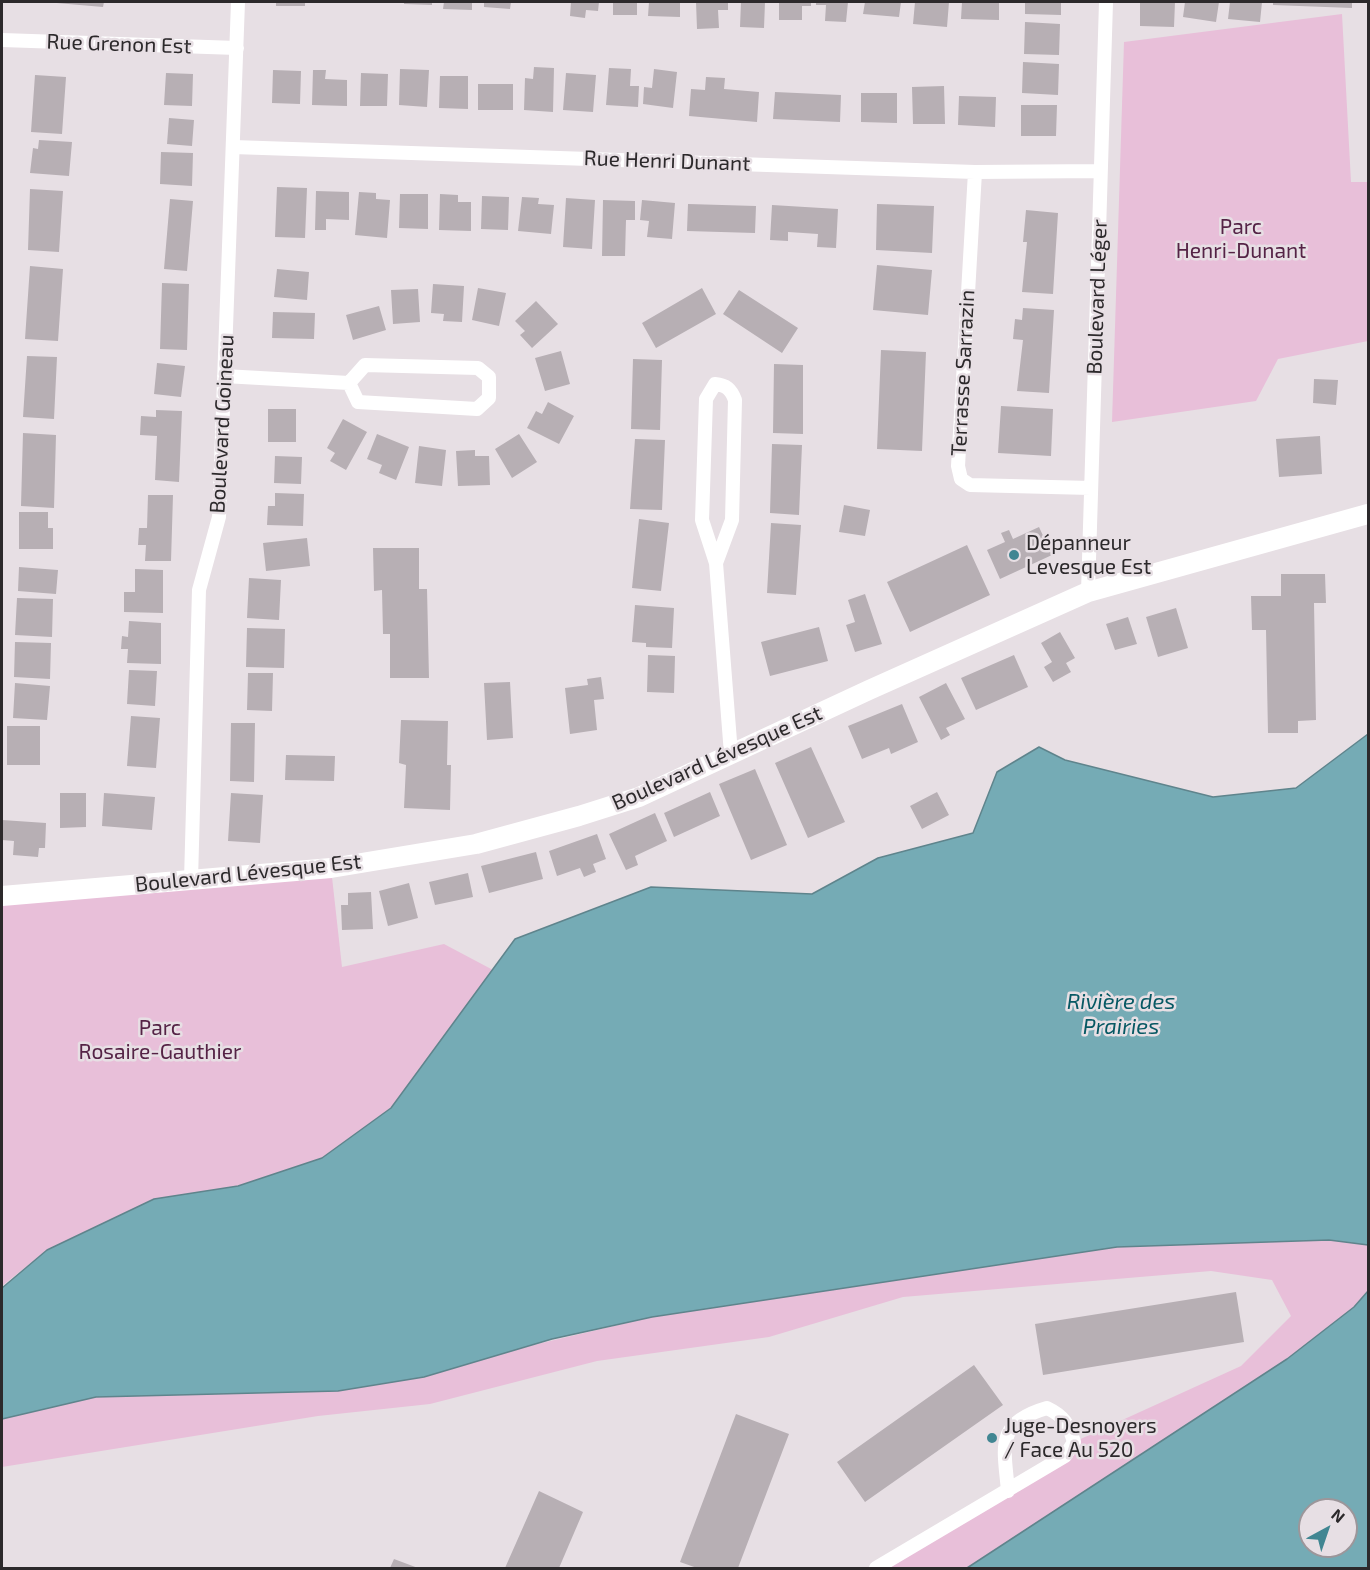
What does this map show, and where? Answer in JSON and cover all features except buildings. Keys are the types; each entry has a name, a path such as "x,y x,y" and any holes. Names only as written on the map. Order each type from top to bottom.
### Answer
{"street":[{"name":"Boulevard Goineau","path":"192,880 199,590 219,517 238,2"},
{"name":"Boulevard Léger","path":"1088,592 1106,2"},
{"name":"Rue Grenon Est","path":"2,40 237,48"},
{"name":"Rue Henri Dunant","path":"233,147 975,172 1100,171"},
{"name":"Terrasse Sarrazin","path":"975,172 958,466 961,478 970,485 1091,488"},
{"path":"365,364 478,368 489,377 489,398 477,409 358,402 349,383 365,364"},
{"path":"224,376 349,383"},
{"path":"716,563 732,520 735,400 732,391 724,385 715,384 706,399 702,520 716,563 731,754"},
{"name":"Boulevard Lévesque Est","path":"2,896 331,868 476,844 639,797 1088,592 1368,514"},
{"path":"876,1569 1008,1491 1065,1456 1074,1442 1069,1425 1059,1414 1047,1408 1032,1412 1014,1424 1003,1443 1008,1491"}],"green space":[{"name":"Parc Henri-Dunant","path":"1342,14 1351,182 1368,182 1368,341 1278,359 1256,401 1112,422 1124,42"},
{"name":"Parc Rosaire-Gauthier","path":"331,868 342,967 444,944 493,970 391,1108 322,1158 238,1186 154,1199 47,1250 2,1286 2,896"},
{"path":"1329,1240 1368,1245 1368,1291 1354,1307 1287,1359 967,1568 876,1568 943,1530 1074,1442 1241,1366 1291,1316 1272,1280 1211,1271 903,1297 769,1337 597,1361 430,1404 318,1416 2,1467 2,1419 96,1397 338,1391 652,1317 1035,1258 1117,1247"}],"water":[{"name":"Rivière des Prairies","path":"1368,734 1368,1245 1329,1240 1117,1247 652,1317 552,1339 424,1377 338,1391 96,1397 2,1419 2,1288 47,1250 154,1199 238,1186 322,1158 391,1108 515,939 651,887 812,894 878,858 973,833 997,772 1039,747 1065,760 1213,797 1296,788"},
{"path":"1368,1291 1368,1568 967,1568 1287,1359 1354,1307"}],"place":[{"name":"Dépanneur Levesque Est","path":"1014,555"},
{"name":"Juge-Desnoyers / Face Au 520","path":"992,1438"}]}
